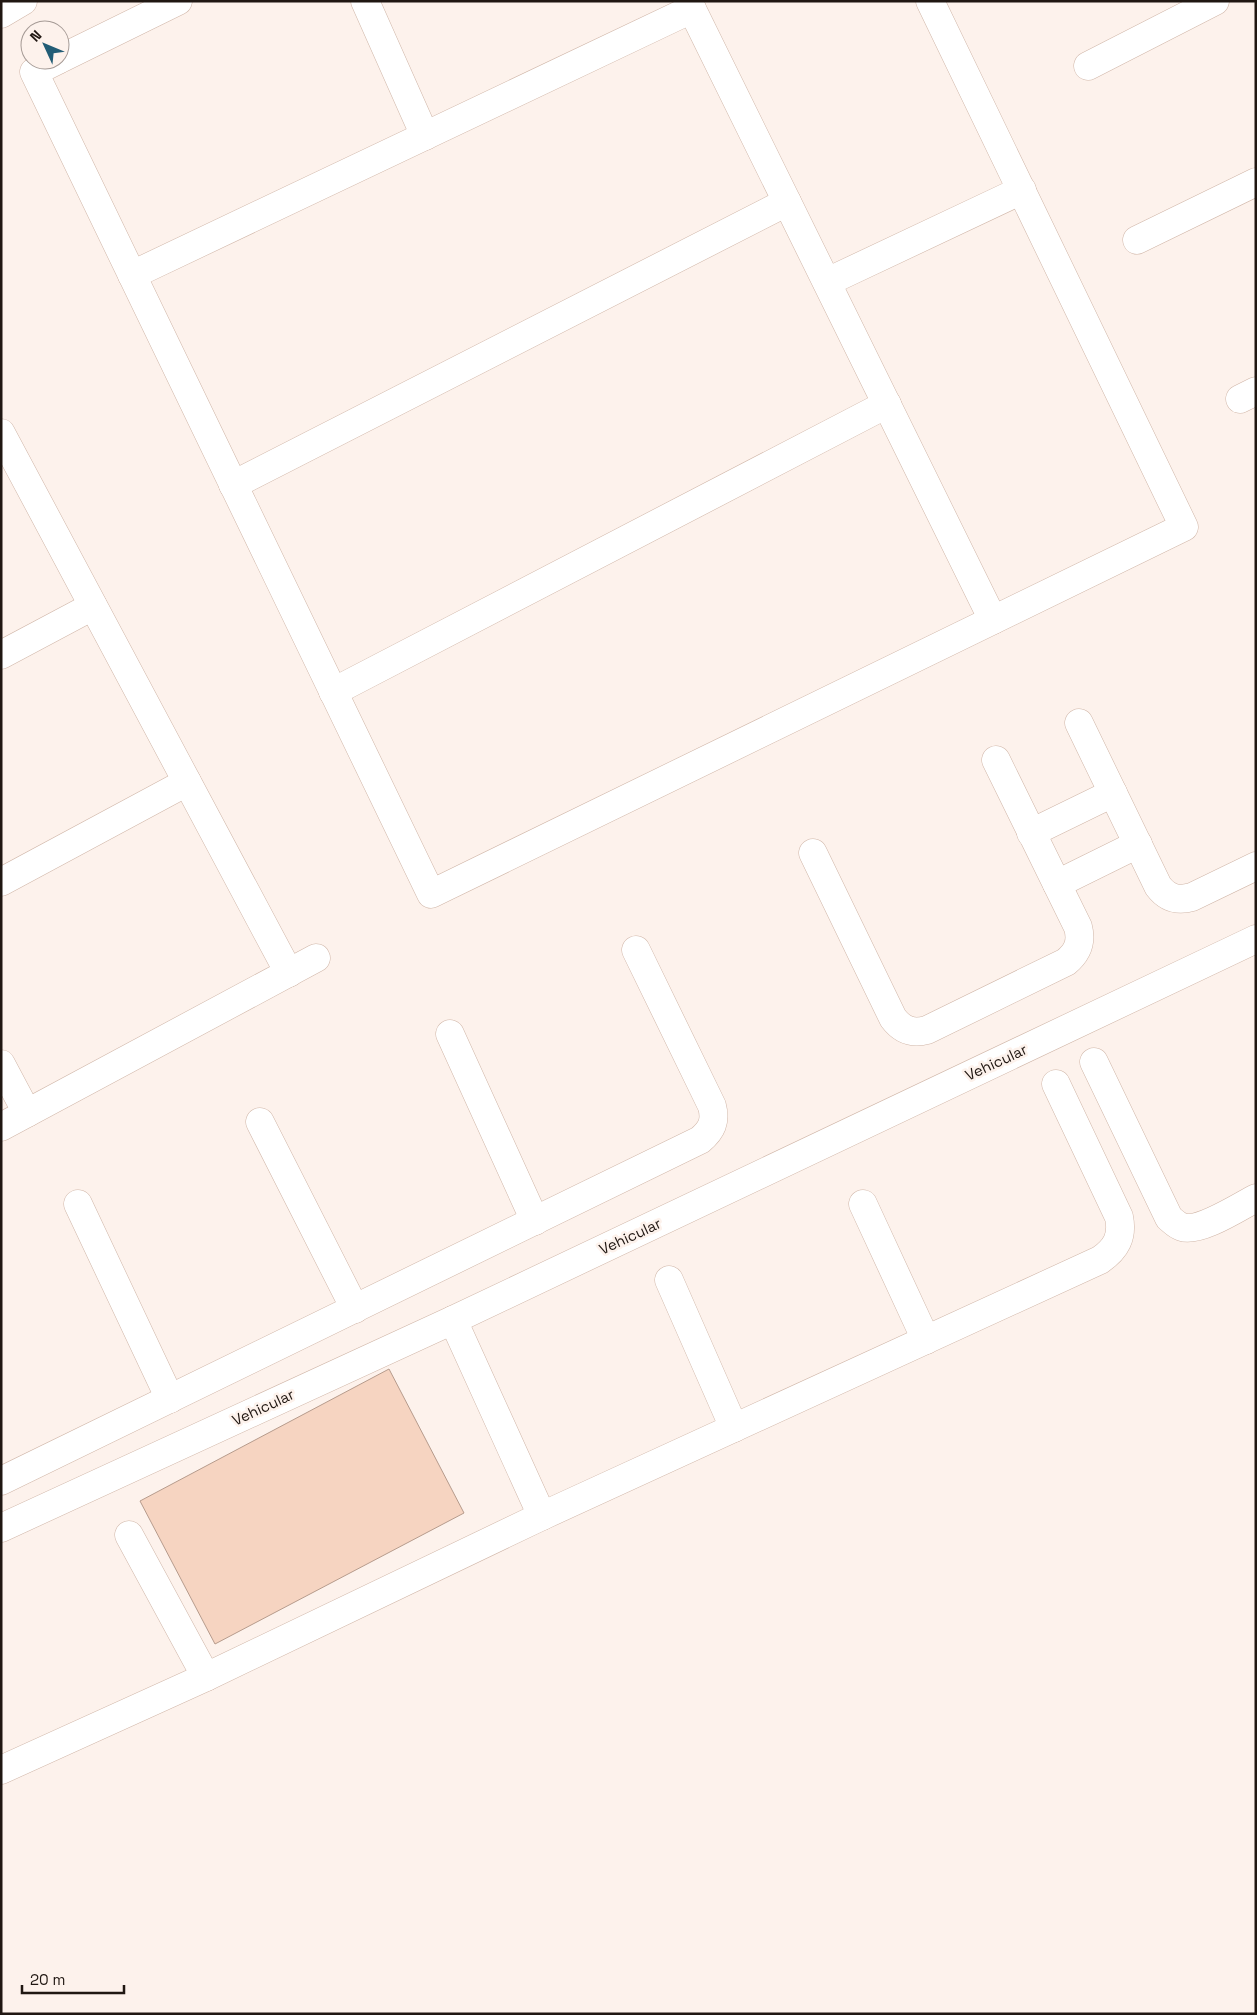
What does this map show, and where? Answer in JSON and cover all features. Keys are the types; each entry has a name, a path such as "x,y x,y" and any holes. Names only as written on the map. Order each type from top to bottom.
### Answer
{"street":[{"path":"1,14 23,1"},
{"path":"70,54 178,1"},
{"path":"365,1 425,136"},
{"path":"38,70 34,72 431,894 1184,526 930,1"},
{"path":"1088,66 1215,1"},
{"path":"132,275 425,136 690,5 993,620"},
{"path":"1137,240 1256,182"},
{"path":"826,282 1022,190"},
{"path":"233,485 787,202"},
{"path":"334,692 887,404"},
{"path":"1,433 289,973"},
{"path":"1,655 93,606"},
{"path":"1079,723 1158,886 1164,894 1183,900 1256,866"},
{"path":"813,853 893,1018 899,1026 907,1031 917,1033 936,1026 1066,962 1074,956 1079,947 1078,927 996,760"},
{"path":"1,882 187,782"},
{"path":"1032,832 1113,793"},
{"path":"1057,884 1138,844"},
{"name":"Vehicular","path":"1,1528 453,1320 1256,939"},
{"path":"1,1481 535,1221 700,1140 708,1134 713,1125 714,1115 712,1106 636,950"},
{"path":"1,1127 316,958"},
{"path":"450,1034 535,1221"},
{"path":"1094,1062 1169,1218 1174,1223 1181,1227 1196,1227 1256,1198"},
{"path":"1,1064 27,1113"},
{"path":"1,1770 206,1676 542,1516 1100,1260 1114,1247 1120,1238 1121,1227 1119,1217 1056,1084"},
{"path":"260,1122 355,1309"},
{"path":"78,1204 170,1399"},
{"path":"863,1204 926,1340"},
{"path":"669,1280 734,1428"},
{"path":"453,1320 542,1516"},
{"path":"129,1535 206,1676"}],"shaded area":[{"path":"389,1369 464,1513 215,1644 140,1501"}]}
